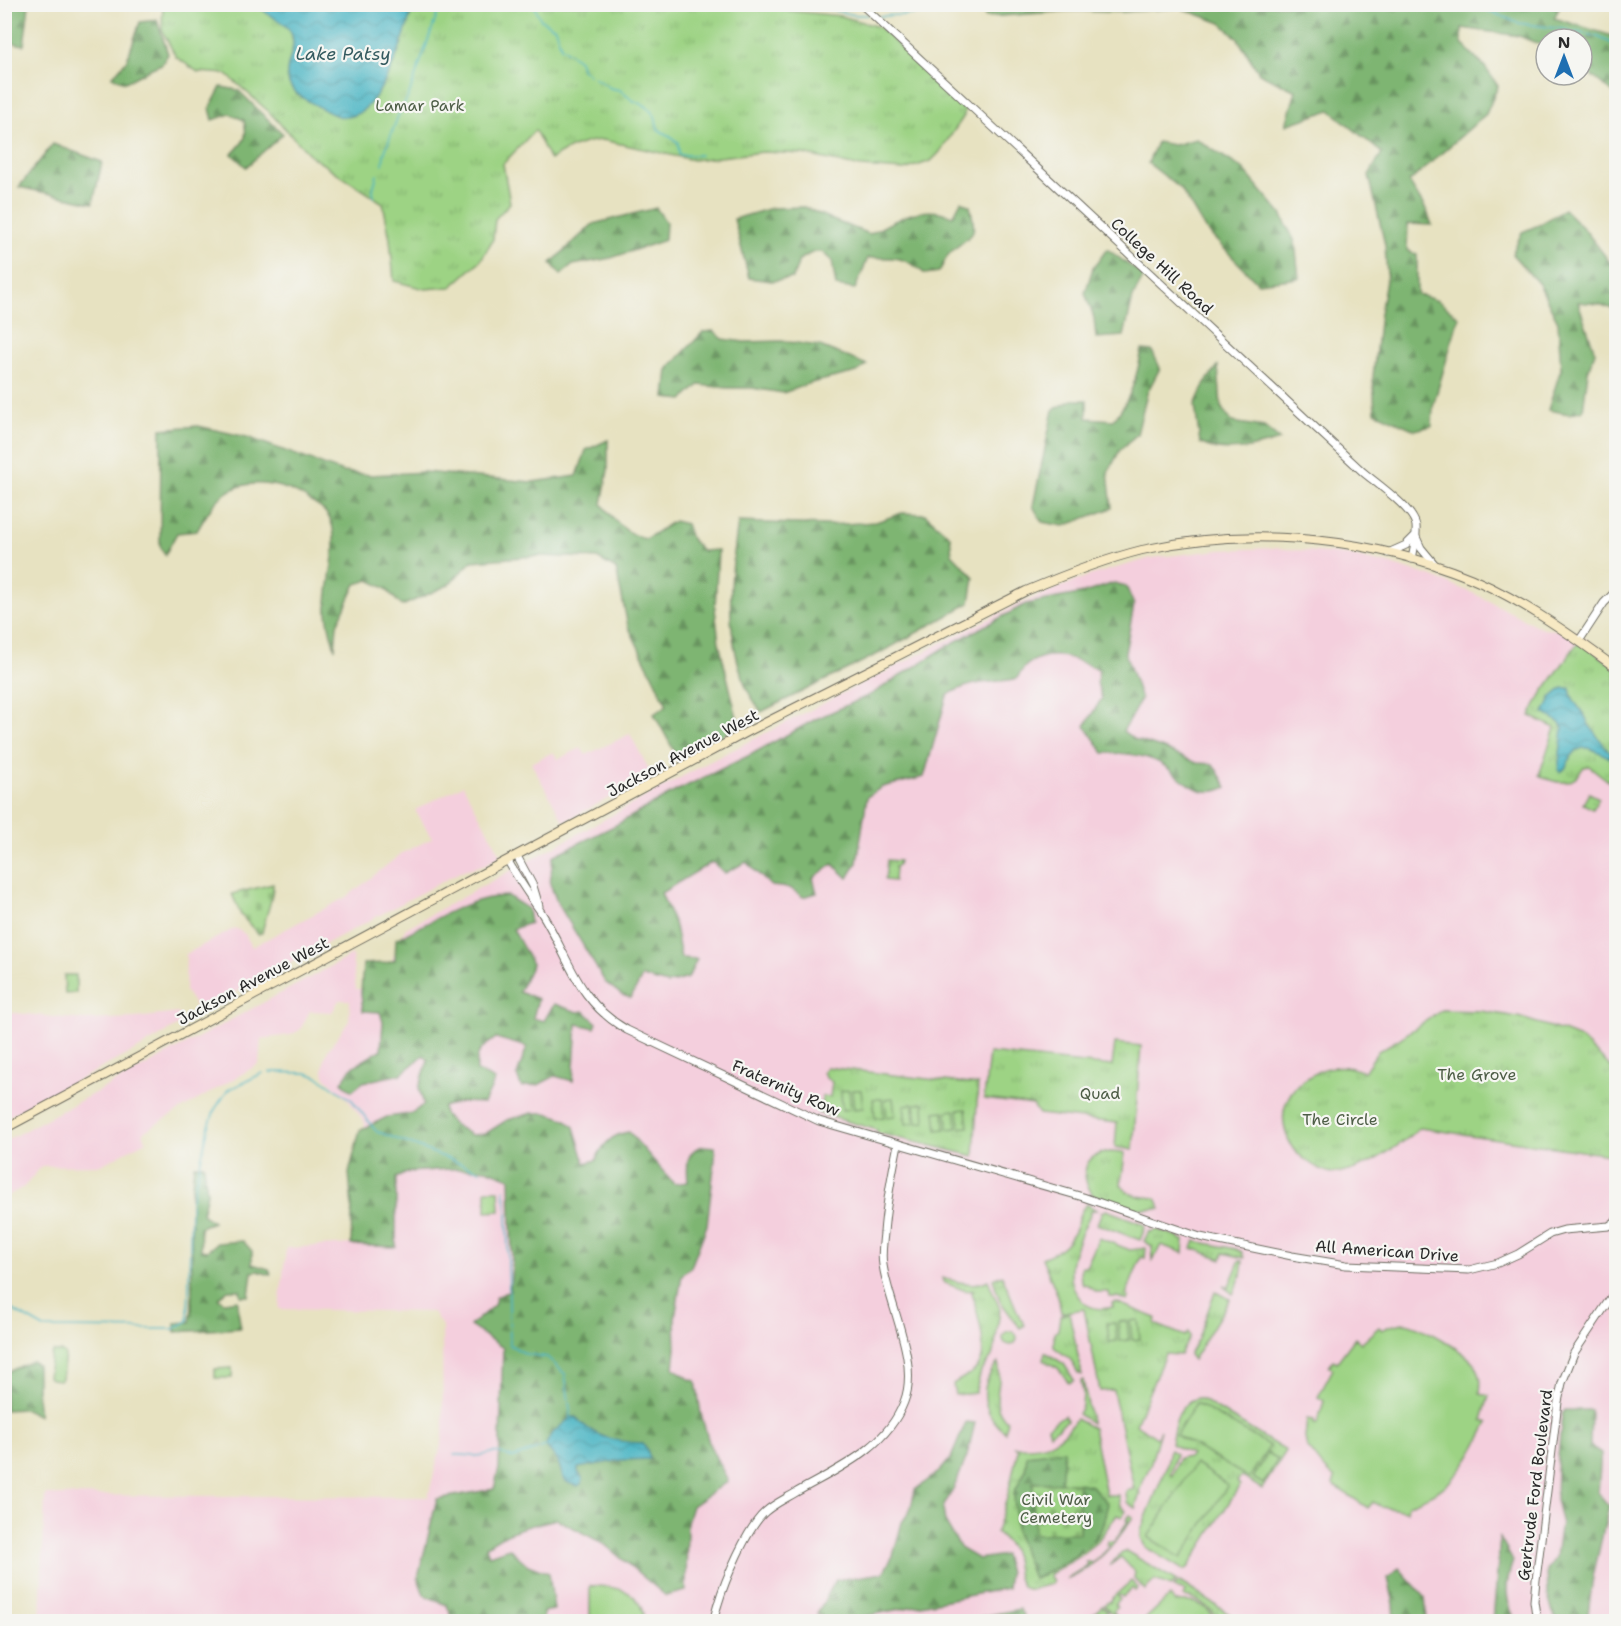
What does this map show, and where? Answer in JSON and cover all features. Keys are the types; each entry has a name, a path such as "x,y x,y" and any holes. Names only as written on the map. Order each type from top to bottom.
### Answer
{"main road":[{"name":"Jackson Avenue West","path":"4,1129 757,728 1026,591 1071,572 1144,550 1218,539 1301,539 1355,546 1412,559 1454,572 1508,597 1579,641 1617,668"}],"street":[{"name":"College Hill Road","path":"863,7 1363,472 1407,510 1414,518 1416,526 1412,559"},
{"path":"1387,553 1406,545 1415,535 1421,548 1436,566"},
{"path":"1579,641 1604,603 1617,591"},
{"name":"Fraternity Row","path":"517,856 533,886 541,912"},
{"name":"Fraternity Row","path":"508,861 526,893 541,912 588,999 613,1022 808,1116 1083,1197"},
{"path":"715,1619 717,1605 745,1538 754,1523 780,1502 863,1454 889,1430 905,1400 909,1371 907,1356 893,1308 882,1256 887,1198 898,1144"},
{"name":"All American Drive","path":"1083,1197 1200,1237 1330,1263 1384,1267 1453,1270 1477,1268 1498,1263 1518,1254 1550,1234 1564,1230 1609,1226 1617,1221"},
{"name":"Gertrude Ford Boulevard","path":"1538,1622 1534,1601 1536,1580 1562,1383 1574,1353 1617,1290"}],"shaded area":[{"path":"1276,548 1348,555 1430,576 1475,594 1543,629 1574,631 1616,661 1616,1611 1614,1621 40,1621 45,1495 428,1497 443,1437 442,1326 433,1312 279,1309 286,1248 351,1244 365,1123 348,1100 324,1076 323,1070 328,1050 349,1021 350,1000 339,1000 332,1012 310,1011 300,1030 290,1035 261,1039 259,1064 143,1132 146,1141 101,1165 42,1166 24,1187 5,1197 5,1141 352,955 356,989 392,990 392,961 406,928 707,763 1014,606 1088,576 1151,558 1219,550"},
{"path":"630,734 652,775 564,822 531,763 553,752 558,759 581,748 586,755"},
{"path":"463,785 501,855 486,864 460,872 199,1012 185,991 186,954 235,928 245,934 252,947 348,896 401,854 432,838 415,810"},
{"path":"5,1012 84,1020 136,1018 178,1013 183,1022 140,1048 5,1118"}],"green space":[{"name":"Lamar Park","path":"163,4 766,5 791,11 841,16 879,27 965,108 964,116 931,161 904,170 861,167 803,154 787,153 763,152 693,160 603,140 575,146 550,160 535,130 503,164 510,203 495,219 493,239 481,260 451,287 425,289 394,281 390,239 383,203 312,157 267,110 226,74 198,72 176,57 162,30"},
{"path":"4,5 29,5 24,45 6,42 8,25 5,24"},
{"path":"977,5 1561,5 1554,18 1583,27 1534,27 1534,42 1519,36 1462,28 1462,44 1485,67 1498,86 1486,114 1409,182 1427,211 1432,225 1408,224 1407,250 1417,255 1417,294 1438,301 1459,317 1433,406 1432,426 1415,430 1375,412 1373,377 1387,275 1385,245 1369,175 1382,153 1330,110 1286,125 1296,91 1259,73 1238,39 1221,23 1180,8 1122,12 1070,11 986,17"},
{"path":"157,20 168,54 162,64 125,82 112,77 127,60 140,22"},
{"path":"1594,30 1616,37 1616,95 1594,78"},
{"path":"221,87 238,90 283,134 246,167 232,154 244,139 246,131 244,120 230,114 213,120 210,108"},
{"path":"1196,139 1243,169 1281,214 1295,242 1299,278 1258,283 1205,229 1181,189 1148,163 1157,142 1174,145"},
{"path":"53,144 102,162 93,203 19,187"},
{"path":"961,201 970,206 974,224 972,233 950,253 939,272 925,274 899,259 868,258 855,289 836,286 832,261 822,252 813,252 799,260 793,278 772,281 749,278 734,219 772,208 804,207 870,234 910,214 930,211 953,216"},
{"path":"656,208 666,222 665,240 611,258 573,265 561,275 551,263 593,224"},
{"path":"1564,209 1585,230 1616,270 1616,310 1599,304 1578,302 1595,352 1588,372 1583,410 1569,414 1548,410 1561,369 1558,322 1539,284 1512,254 1522,232 1541,224"},
{"path":"1107,249 1144,276 1133,297 1124,336 1096,338 1094,318 1085,293 1093,268"},
{"path":"714,331 723,339 744,342 781,341 820,346 867,365 857,372 811,383 783,393 752,388 699,385 683,400 665,398 668,369 703,332"},
{"path":"1142,350 1152,351 1160,368 1147,393 1137,434 1120,450 1108,473 1112,508 1064,526 1042,522 1033,506 1053,410 1072,400 1087,400 1087,418 1113,420 1129,396"},
{"path":"1218,366 1221,407 1232,422 1264,427 1280,440 1250,448 1229,450 1200,443 1195,405 1205,383"},
{"path":"198,426 247,437 343,472 371,475 424,472 532,482 577,476 586,450 608,440 608,470 602,504 616,521 632,534 646,539 674,521 686,524 691,539 702,551 718,550 715,608 719,643 739,726 679,760 654,714 667,705 628,626 616,569 597,558 536,556 472,561 448,585 402,606 385,588 369,580 356,584 337,625 335,649 327,613 334,534 326,513 301,495 282,487 263,484 239,486 230,490 216,502 197,531 177,533 165,555 160,546 161,429"},
{"path":"902,513 925,514 950,536 952,554 974,577 970,603 882,652 761,712 750,695 738,664 731,623 731,583 738,522 828,525 876,522"},
{"path":"1114,583 1126,586 1134,605 1125,653 1141,699 1123,731 1134,739 1197,763 1213,764 1227,787 1216,791 1199,789 1153,760 1118,753 1104,753 1085,726 1102,698 1097,683 1099,670 1072,659 1045,657 1027,665 1016,679 971,685 947,696 924,777 882,787 867,797 857,863 848,878 833,864 813,878 817,893 803,897 790,888 771,886 746,862 725,873 712,862 661,893 675,926 681,958 697,959 688,978 667,984 642,977 631,998 622,995 605,982 557,902 550,884 553,856 816,719 872,694 949,645 1026,604 1084,593"},
{"path":"1579,641 1616,668 1616,792 1612,784 1589,766 1584,767 1574,779 1564,782 1553,781 1539,775 1555,728 1530,716 1542,693"},
{"path":"1589,793 1599,798 1593,809 1583,804"},
{"path":"887,860 899,861 895,867 894,881 885,880"},
{"path":"273,884 272,897 262,933 258,934 241,915 232,894"},
{"path":"508,896 528,909 530,923 513,929 532,964 519,992 538,999 533,1018 544,1021 554,1004 578,1012 584,1011 597,1023 595,1028 577,1024 573,1081 555,1076 538,1085 521,1087 517,1075 527,1047 496,1038 483,1048 477,1059 477,1071 495,1080 484,1103 461,1102 443,1107 444,1114 453,1124 471,1135 485,1134 507,1120 533,1113 547,1113 565,1119 574,1127 585,1163 596,1160 601,1150 613,1138 629,1132 674,1184 688,1182 689,1157 695,1149 703,1146 715,1147 707,1225 691,1267 682,1275 675,1318 674,1368 696,1381 701,1414 710,1446 728,1481 692,1506 687,1522 686,1591 666,1596 604,1544 557,1519 511,1532 486,1547 489,1555 509,1548 528,1565 549,1573 554,1610 543,1612 543,1621 453,1621 447,1605 424,1595 418,1578 437,1499 494,1489 499,1468 503,1348 470,1326 494,1305 496,1297 510,1291 512,1263 510,1178 486,1169 409,1172 396,1178 396,1247 351,1245 352,1207 349,1173 360,1130 387,1117 410,1114 424,1105 419,1088 428,1060 424,1055 401,1074 363,1082 352,1091 342,1082 351,1068 381,1050 383,1022 380,1012 363,1011 361,993 363,964 386,963 395,960 396,939 450,912 478,901"},
{"path":"64,975 76,975 76,993 65,994"},
{"name":"The Grove","path":"1442,1010 1481,1011 1518,1017 1580,1038 1616,1072 1616,1156 1420,1128 1379,1158 1342,1172 1332,1173 1322,1170 1299,1155 1288,1139 1284,1121 1286,1102 1295,1088 1318,1071 1331,1067 1351,1068 1364,1072 1378,1051"},
{"name":"Quad","path":"1115,1043 1141,1046 1133,1150 1115,1147 1117,1123 1039,1114 1033,1105 984,1099 989,1053 1112,1066"},
{"path":"826,1067 978,1085 974,1156 877,1133 877,1130 818,1113 823,1096 830,1097 832,1082 823,1072"},
{"path":"849,1090 851,1109 842,1110 841,1091"},
{"path":"852,1090 861,1090 863,1108 854,1109"},
{"path":"893,1098 895,1116 887,1117 885,1099"},
{"path":"873,1099 882,1099 884,1117 875,1118"},
{"path":"924,1103 925,1122 917,1123 915,1104"},
{"path":"913,1104 914,1123 906,1124 904,1105"},
{"path":"966,1109 968,1127 960,1128 958,1110"},
{"path":"955,1110 957,1128 948,1129 947,1111"},
{"path":"944,1111 945,1129 937,1130 935,1112"},
{"path":"1110,1152 1125,1153 1121,1185 1124,1189 1136,1196 1156,1198 1161,1209 1134,1209 1093,1195 1086,1180 1086,1167 1094,1157"},
{"path":"194,1165 204,1165 207,1193 202,1214 213,1222 200,1227 201,1250 207,1251 217,1243 243,1241 252,1251 252,1264 269,1269 271,1275 258,1271 252,1272 249,1296 241,1296 240,1290 228,1290 218,1298 224,1302 238,1300 241,1328 175,1332 175,1323 190,1322 192,1308 191,1194"},
{"path":"486,1190 499,1190 500,1211 486,1212"},
{"path":"1087,1204 1096,1210 1092,1210 1082,1232 1071,1267 1071,1279 1082,1301 1100,1309 1113,1307 1112,1303 1116,1302 1156,1318 1155,1324 1185,1336 1188,1332 1190,1336 1180,1355 1165,1354 1136,1424 1157,1438 1160,1430 1135,1508 1127,1502 1126,1491 1134,1489 1113,1390 1100,1391 1084,1309 1061,1313 1058,1296 1042,1258 1060,1249 1069,1240"},
{"path":"1106,1210 1144,1224 1145,1228 1140,1240 1097,1224 1102,1212"},
{"path":"1157,1230 1184,1240 1183,1253 1161,1245 1153,1260 1152,1246 1144,1241 1149,1231"},
{"path":"1099,1238 1130,1250 1146,1248 1145,1258 1141,1257 1126,1295 1129,1297 1128,1301 1110,1297 1109,1292 1097,1292 1083,1285 1080,1276 1081,1268 1086,1267"},
{"path":"1195,1241 1236,1249 1242,1252 1244,1258 1224,1253 1222,1259 1192,1248"},
{"path":"1240,1260 1243,1261 1241,1276 1233,1294 1223,1286 1228,1288"},
{"path":"1002,1275 1025,1325 1020,1328 1000,1301 993,1279"},
{"path":"942,1278 971,1284 988,1280 1000,1309 992,1356 981,1371 975,1393 955,1395 953,1384 975,1370 981,1361 983,1342 972,1292 975,1290 966,1291 945,1283"},
{"path":"1215,1291 1230,1299 1193,1360 1189,1355 1198,1339"},
{"path":"1069,1312 1082,1375 1078,1373 1070,1359 1054,1347 1054,1333 1058,1330 1060,1316"},
{"path":"1138,1320 1140,1339 1132,1340 1130,1321"},
{"path":"1127,1321 1129,1340 1120,1341 1118,1322"},
{"path":"1107,1323 1115,1323 1117,1341 1109,1342"},
{"path":"1403,1323 1420,1328 1442,1340 1464,1354 1476,1366 1481,1383 1480,1394 1489,1396 1482,1420 1488,1423 1473,1452 1447,1485 1408,1505 1407,1511 1381,1507 1373,1502 1368,1508 1333,1485 1335,1478 1326,1471 1307,1447 1305,1438 1307,1419 1314,1420 1314,1424 1317,1424 1324,1401 1318,1397 1333,1369 1329,1366 1333,1360 1337,1362 1355,1338 1361,1343 1379,1327 1382,1330"},
{"path":"1010,1331 1015,1333 1017,1338 1015,1343 1010,1345 1005,1343 1003,1338 1005,1333"},
{"path":"53,1352 65,1354 60,1380 48,1377"},
{"path":"1045,1352 1064,1364 1074,1380 1069,1383 1058,1368 1043,1360"},
{"path":"32,1361 37,1365 39,1416 25,1409 5,1410 5,1371 8,1372"},
{"path":"998,1363 1000,1371 997,1401 998,1408 1008,1422 1005,1432 991,1416 985,1399 987,1381"},
{"path":"232,1368 232,1378 215,1378 215,1369"},
{"path":"1083,1380 1091,1423 1078,1414 1082,1406 1081,1381"},
{"path":"1197,1398 1286,1451 1262,1489 1241,1476 1237,1482 1240,1485 1188,1568 1183,1570 1145,1547 1141,1530 1166,1468 1170,1450 1176,1454 1170,1474 1172,1476 1179,1458 1188,1458 1191,1454 1171,1444 1175,1423 1181,1410"},
{"path":"1196,1403 1270,1446 1249,1478 1176,1435"},
{"path":"1565,1410 1591,1410 1590,1446 1601,1453 1598,1493 1609,1506 1593,1577 1587,1621 1559,1621 1554,1616 1548,1595 1547,1570 1556,1557 1561,1521 1556,1499 1557,1468 1562,1414"},
{"path":"1064,1415 1067,1420 1050,1434 1048,1427"},
{"path":"1076,1419 1093,1428 1106,1495 1118,1495 1120,1505 1126,1511 1122,1517 1117,1515 1097,1542 1049,1575 1053,1582 1038,1588 1027,1589 1023,1587 1019,1579 1013,1551 996,1532 1007,1498 1018,1450 1015,1447 1034,1447 1057,1440"},
{"path":"966,1422 975,1423 967,1456 943,1508 945,1522 961,1549 978,1559 1004,1555 1009,1573 1007,1588 840,1621 830,1621 817,1614 836,1580 883,1573 893,1556 902,1522 910,1511 915,1490 940,1471 951,1458"},
{"path":"1064,1450 1061,1483 1033,1483 1079,1533 1078,1483 1092,1486 1108,1504 1100,1532 1088,1546 1050,1571 1033,1579 1016,1531 1014,1493 1025,1471 1027,1455"},
{"path":"1268,1453 1278,1459 1263,1484 1253,1478"},
{"path":"1195,1464 1228,1485 1181,1558 1148,1537"},
{"name":"Civil War Cemetery","path":"1033,1483 1078,1483 1079,1533 1034,1534"},
{"path":"1130,1515 1133,1517 1112,1545 1104,1554 1087,1568 1066,1579 1088,1565 1086,1561 1092,1563 1111,1546 1107,1545 1108,1541 1114,1542"},
{"path":"1500,1538 1513,1561 1507,1591 1509,1606 1516,1621 1493,1621"},
{"path":"1126,1551 1177,1581 1171,1586 1155,1580 1145,1590 1134,1578 1135,1572 1121,1557 1109,1566 1122,1552"},
{"path":"1399,1568 1425,1597 1427,1621 1395,1621 1388,1578"},
{"path":"1131,1581 1138,1588 1135,1591 1132,1588 1123,1597 1118,1596 1120,1599 1113,1611 1117,1616 1115,1617 1104,1605"},
{"path":"1180,1582 1240,1621 1218,1619 1204,1604 1184,1597 1185,1591 1173,1587"},
{"path":"590,1586 618,1589 633,1596 642,1610 644,1621 590,1621"},
{"path":"1170,1596 1175,1602 1204,1606 1215,1621 1143,1621"},
{"path":"1102,1606 1108,1612 1098,1621 1085,1621"},
{"path":"1019,1609 1027,1621 962,1621"}],"water":[{"name":"Lake Patsy","path":"259,5 413,5 405,34 381,89 358,113 343,117 336,116 304,99 291,87 287,73 293,38 287,27"},
{"path":"1563,688 1570,688 1575,703 1611,754 1612,759 1589,748 1583,748 1573,754 1564,770 1560,772 1558,770 1563,728 1560,723 1544,713 1551,698"},
{"path":"571,1417 576,1417 589,1429 605,1437 642,1443 650,1459 621,1460 578,1468 583,1479 582,1483 578,1486 568,1483 563,1478 557,1460 546,1446 552,1433"}],"waterway":[{"path":"383,164 384,154 398,116 408,97 441,4"},
{"path":"533,4 541,20 555,28 561,47 579,60 581,68 589,75"},
{"path":"805,4 855,15 868,15"},
{"path":"879,16 943,13 1000,4"},
{"path":"1473,4 1518,23 1598,37 1616,45"},
{"path":"594,77 610,88 620,90 632,100 646,106 655,116 658,129 678,142 679,155 700,155"},
{"path":"374,198 373,189 377,175"},
{"path":"270,1072 307,1073 320,1078 352,1100 376,1131 480,1171"},
{"path":"4,1305 44,1328 173,1329 188,1321 191,1202 208,1129 215,1109 228,1090 263,1073"},
{"path":"504,1190 507,1211 510,1345 526,1354 547,1357 565,1374 571,1417"},
{"path":"454,1455 480,1456 500,1453 513,1458 546,1446"}],"park label":[{"name":"The Circle","path":"1340,1119"}]}
